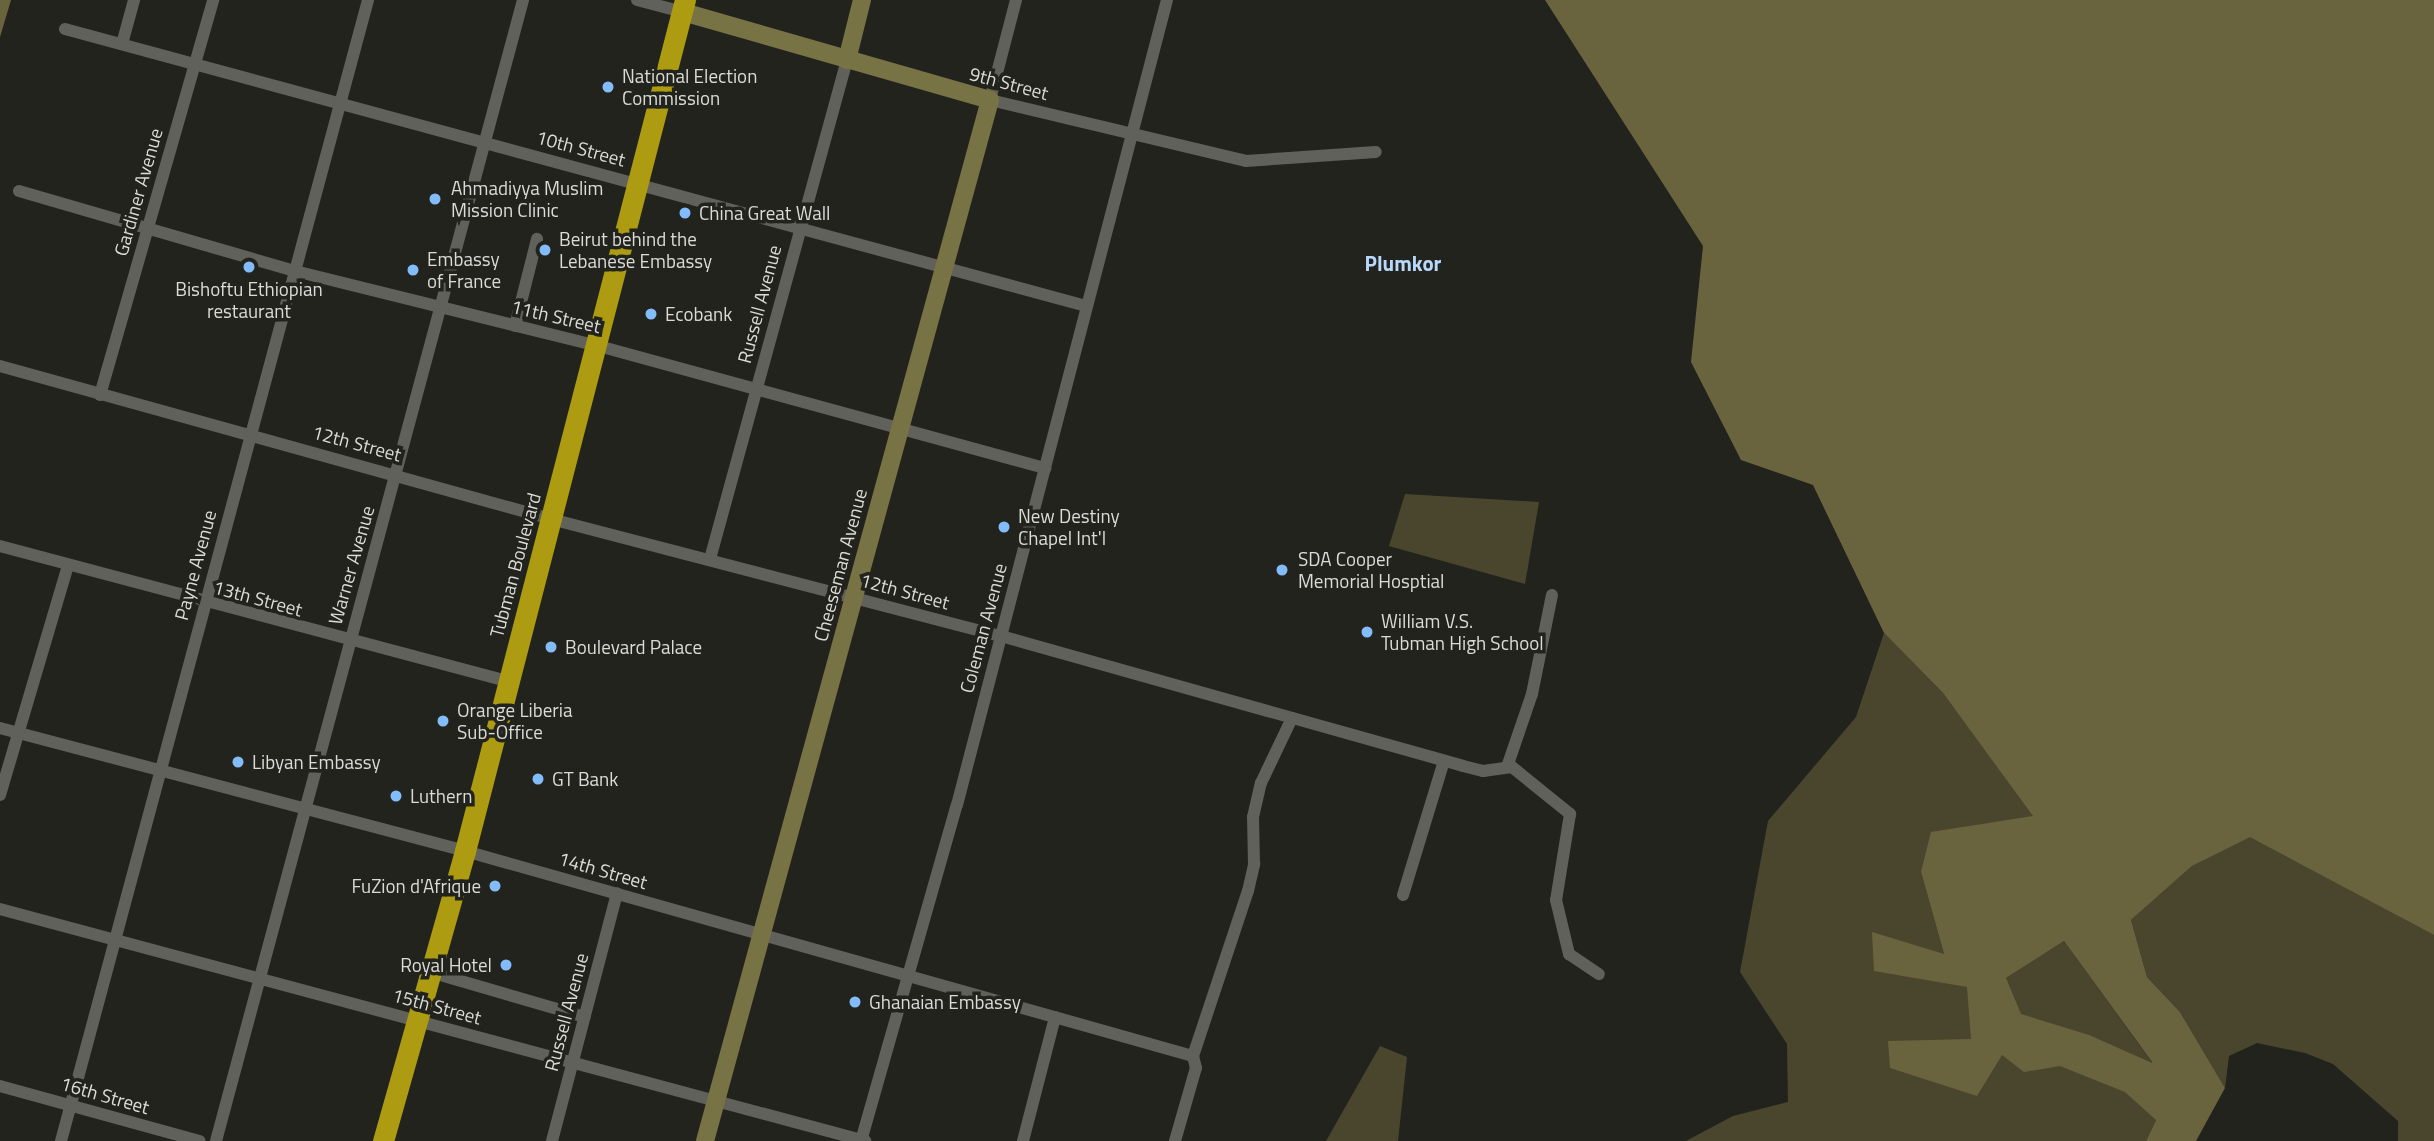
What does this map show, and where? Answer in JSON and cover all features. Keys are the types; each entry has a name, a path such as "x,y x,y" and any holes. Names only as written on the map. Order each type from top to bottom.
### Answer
{"highway":[{"name":"Tubman Boulevard","path":"383,1141 465,851 684,6"}],"street":[{"path":"122,44 134,0"},
{"name":"Gardiner Avenue","path":"100,395 214,0"},
{"name":"Payne Avenue","path":"61,1141 249,434 368,0"},
{"name":"Warner Avenue","path":"216,1141 306,811 348,642 397,474 436,309 486,142 523,0"},
{"name":"9th Street","path":"638,0 684,6 847,60 990,100 1131,136 1245,161 1376,152"},
{"path":"847,60 862,0"},
{"name":"Cheeseman Avenue","path":"705,1141 1016,0"},
{"name":"Coleman Avenue","path":"862,1141 1001,636 1167,0"},
{"name":"10th Street","path":"65,29 1086,306"},
{"name":"Russell Avenue","path":"710,559 847,60"},
{"name":"11th Street","path":"19,191 295,271 436,309 595,345 897,430 1045,468"},
{"path":"514,326 537,239"},
{"name":"12th Street","path":"0,366 397,474 551,519 1001,636 1444,761 1483,771 1507,767"},
{"name":"13th Street","path":"0,546 205,604 507,681"},
{"path":"0,795 68,565"},
{"path":"1552,595 1532,694 1507,767 1526,775 1570,814 1556,900 1569,954 1598,974"},
{"path":"1175,1141 1196,1068 1193,1056 1248,891 1254,864 1253,817 1261,783 1292,718"},
{"name":"14th Street","path":"0,729 465,851 1193,1056"},
{"path":"1403,895 1444,761"},
{"name":"Russell Avenue","path":"552,1141 617,893"},
{"name":"15th Street","path":"0,909 260,976 862,1141"},
{"path":"430,972 585,1017"},
{"path":"1023,1141 1055,1017"},
{"name":"16th Street","path":"0,1086 200,1141"}],"shaded area":[{"path":"0,0 11,0 0,37"},
{"path":"1545,0 2434,0 2434,935 2250,837 2192,866 2131,920 2147,977 2180,1012 2225,1088 2196,1141 2146,1141 2156,1120 2125,1092 2060,1066 2024,1072 2002,1055 1977,1096 1890,1068 1888,1041 1971,1039 1967,987 1874,971 1872,932 1944,954 1921,872 1931,832 2033,816 1943,693 1884,633 1813,485 1741,460 1691,362 1703,246","holes":["2064,941 2152,1062 2089,1035 2021,1014 2006,978"]},
{"path":"1405,494 1539,502 1525,584 1389,546"},
{"path":"1884,633 1943,693 2034,816 1921,872 1944,954 2006,978 2064,941 2153,1064 2156,1120 2146,1141 1686,1141 1733,1116 1788,1102 1787,1044 1740,972 1768,821 1856,717"},
{"path":"2250,836 2434,935 2434,1141 2398,1141 2398,1121 2333,1064 2305,1053 2257,1043 2229,1056 2225,1088 2180,1012 2147,977 2131,920 2192,866"},
{"path":"1380,1046 1407,1057 1398,1141 1326,1141"}],"place":[{"name":"National Election Commission","path":"608,87"},
{"name":"Ahmadiyya Muslim Mission Clinic","path":"435,199"},
{"name":"China Great Wall","path":"685,213"},
{"name":"Beirut behind the Lebanese Embassy","path":"545,250"},
{"name":"Bishoftu Ethiopian restaurant","path":"249,267"},
{"name":"Embassy of France","path":"413,270"},
{"name":"Ecobank","path":"651,314"},
{"name":"New Destiny Chapel Int'l","path":"1004,527"},
{"name":"SDA Cooper Memorial Hosptial","path":"1282,570"},
{"name":"William V.S. Tubman High School","path":"1367,632"},
{"name":"Boulevard Palace","path":"551,647"},
{"name":"Orange Liberia Sub-Office","path":"443,721"},
{"name":"Libyan Embassy","path":"238,762"},
{"name":"GT Bank","path":"538,779"},
{"name":"Luthern","path":"396,796"},
{"name":"FuZion d'Afrique","path":"495,886"},
{"name":"Royal Hotel","path":"506,965"},
{"name":"Ghanaian Embassy","path":"855,1002"}],"district":[{"name":"Plumkor","path":"1403,263"}]}
